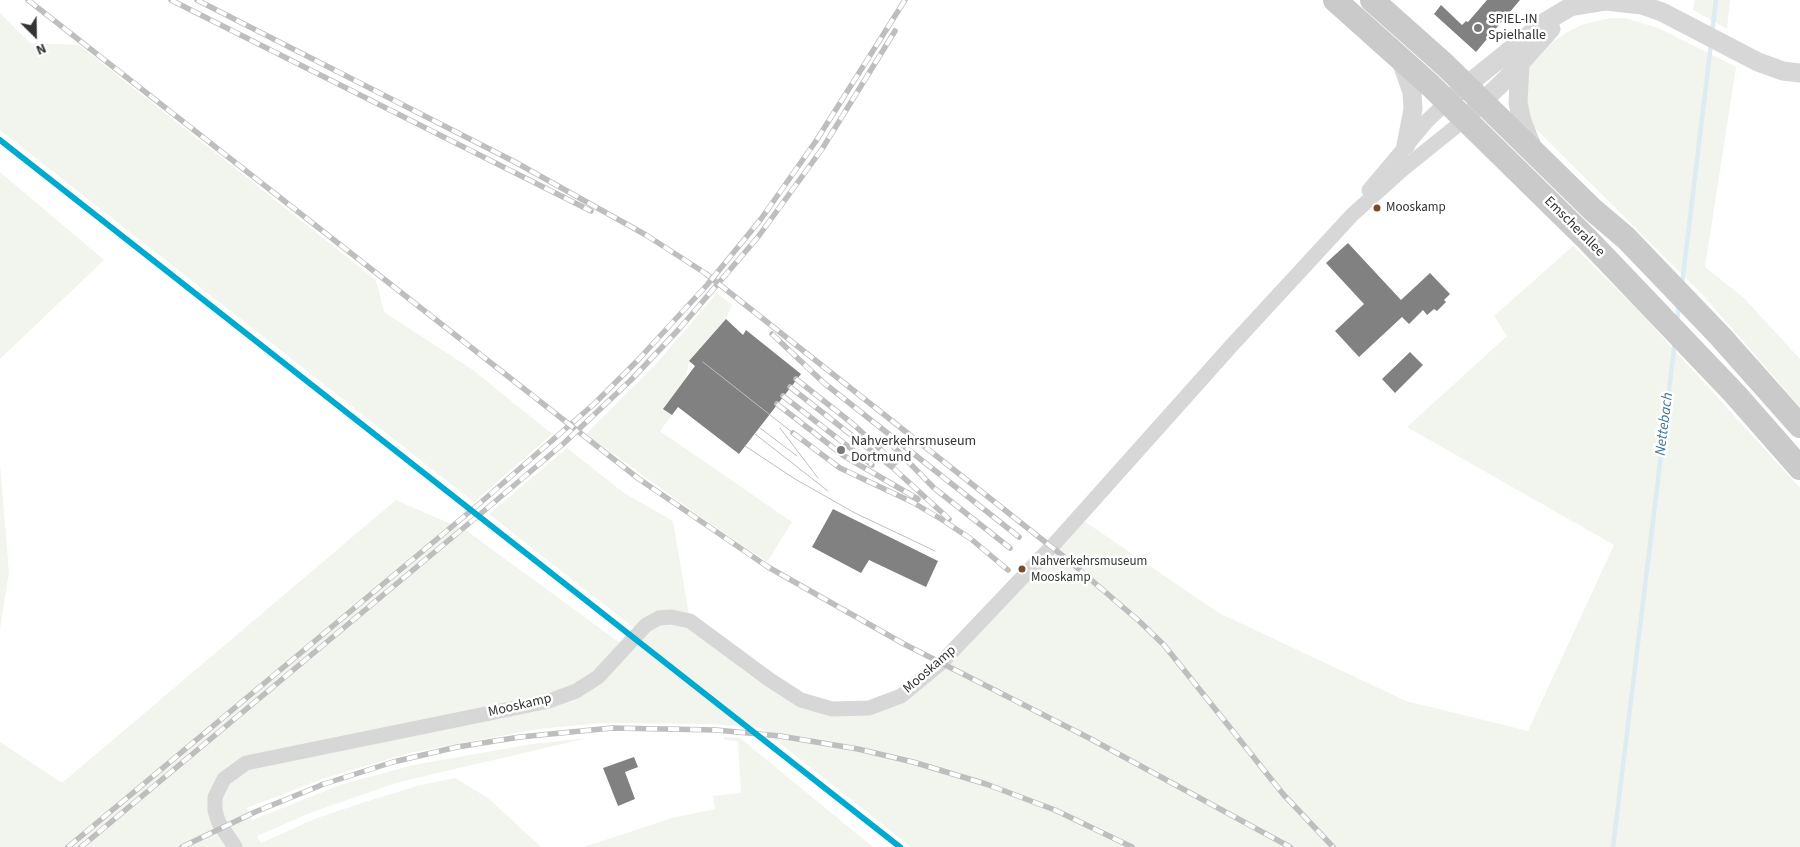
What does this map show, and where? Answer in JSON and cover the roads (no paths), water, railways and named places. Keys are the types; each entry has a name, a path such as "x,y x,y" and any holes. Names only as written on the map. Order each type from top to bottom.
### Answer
{"main road":[{"name":"Emscherallee","path":"1336,0 1447,102 1638,291 1715,372 1800,468"},
{"name":"Emscherallee","path":"1372,0 1641,253 1720,336 1800,426"}],"street":[{"path":"1447,102 1545,22 1570,7 1587,3 1624,1 1642,4 1687,24 1758,62 1783,71 1800,73"},
{"path":"1464,120 1520,64 1552,28 1587,3"},
{"path":"1400,58 1412,92 1414,109 1406,145"},
{"path":"1520,64 1518,103 1522,121 1535,155"},
{"name":"Mooskamp","path":"1357,210 1367,192 1406,145 1447,102"},
{"name":"Mooskamp","path":"235,847 219,823 215,811 215,797 224,780 246,763 549,701 576,691 598,677 623,652 639,632 658,618 671,617 690,621 770,680 801,700 832,709 869,708 901,696 941,663 1039,560 1272,301 1357,210 1464,120"}],"waterway":[{"name":"Nettebach","path":"1712,33 1716,0"},
{"name":"Nettebach","path":"1682,284 1711,44"},
{"name":"Nettebach","path":"1677,321 1679,304"},
{"name":"Nettebach","path":"1613,847 1675,341"}],"tram line":[{"path":"703,362 793,433"},
{"path":"760,428 797,456"},
{"path":"780,428 818,478"},
{"path":"755,434 828,491"},
{"path":"745,446 795,479 855,513 935,551"}],"railway":[{"path":"28,0 639,479 768,567 904,644 1089,738 1290,847"},
{"path":"171,0 591,211"},
{"path":"197,0 515,162 646,235 705,273 1068,560 1139,621 1164,645 1283,794 1333,847"},
{"path":"68,847 479,504 594,404 638,360 707,285 761,219 816,141 905,0"},
{"path":"81,847 563,444 632,379 680,328 758,237 822,149 895,31"},
{"path":"772,334 824,383 1019,537"},
{"path":"796,379 853,424 895,463"},
{"path":"790,387 892,467 949,519"},
{"path":"783,396 872,465"},
{"path":"777,404 844,456 918,499"},
{"path":"793,433 840,468 912,502 941,519 971,539 1008,570"},
{"path":"888,441 934,488 1010,548"},
{"path":"182,847 255,812 324,784 393,762 457,747 520,737 612,728 716,730 780,736 858,749 913,762 986,784 1055,810 1132,847"}],"place":[{"name":"SPIEL-IN Spielhalle","path":"1478,28"},
{"name":"Mooskamp","path":"1377,208"},
{"name":"Nahverkehrsmuseum Dortmund","path":"841,450"},
{"name":"Nahverkehrsmuseum Mooskamp","path":"1022,569"}]}
